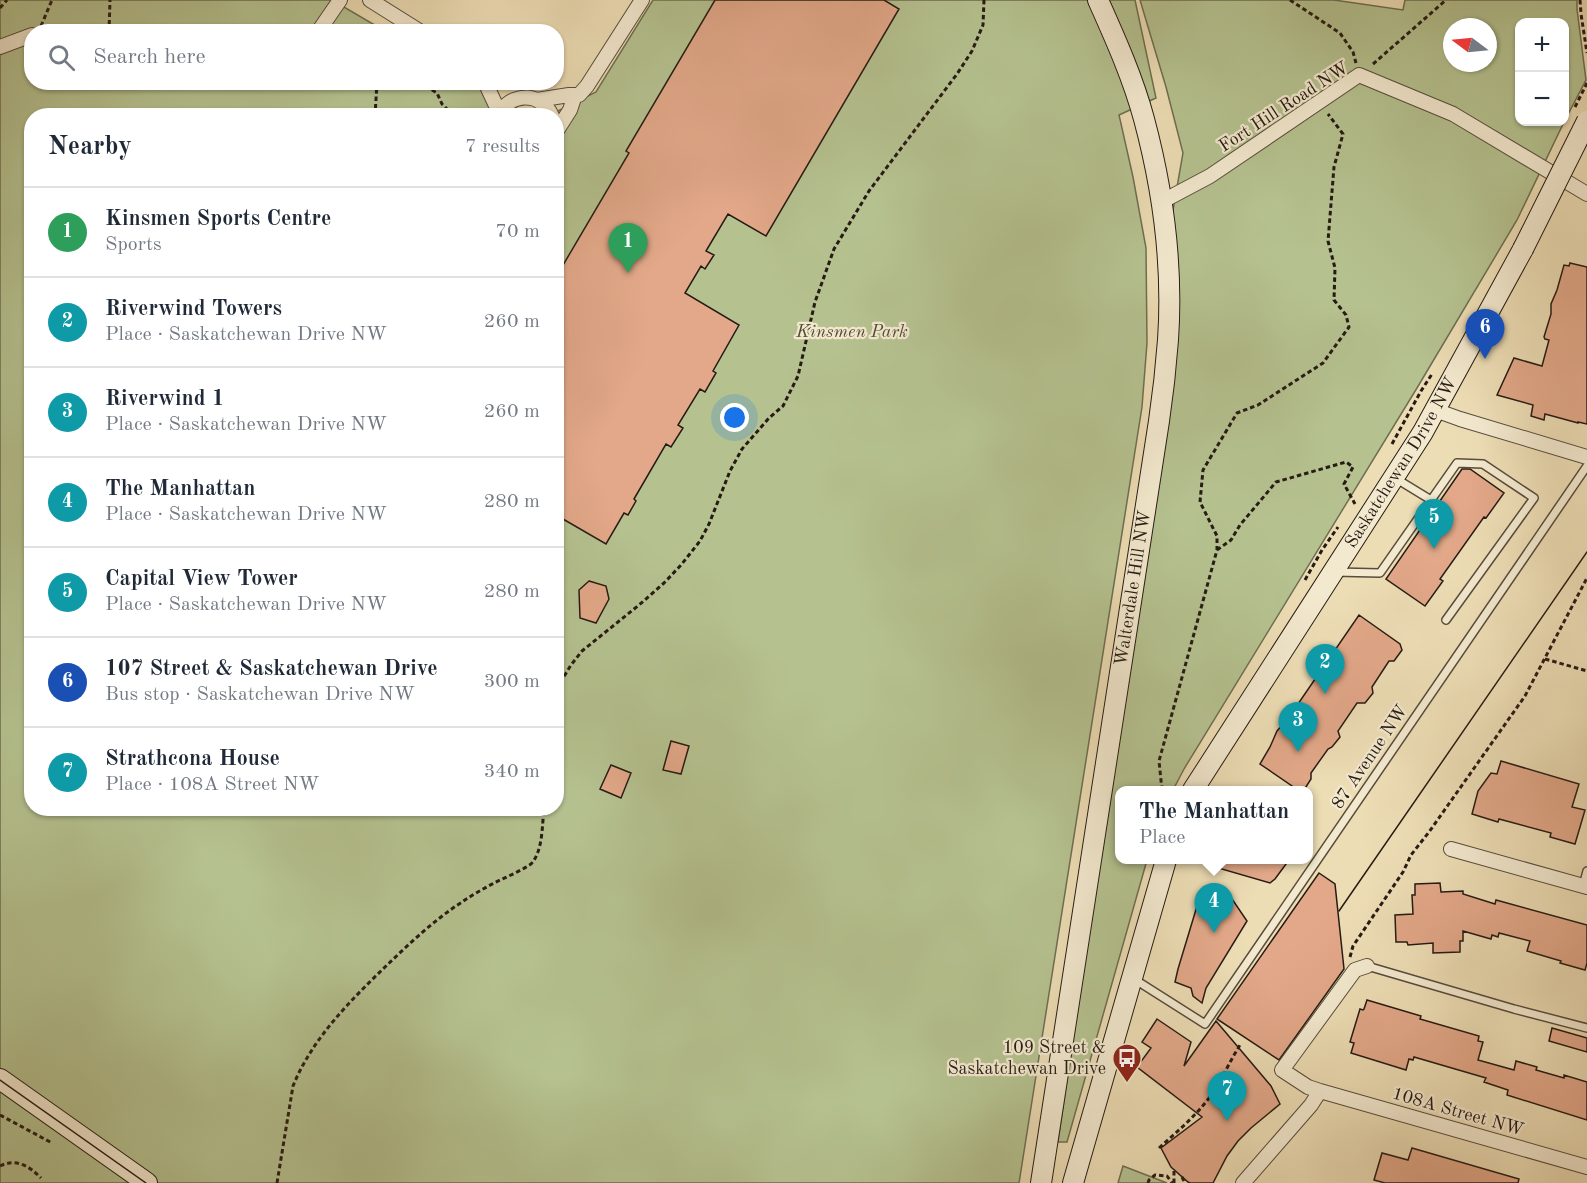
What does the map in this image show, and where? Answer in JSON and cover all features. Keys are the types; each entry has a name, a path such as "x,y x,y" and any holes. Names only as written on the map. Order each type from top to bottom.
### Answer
{"main road":[{"name":"Walterdale Hill NW","path":"1041,1183 1165,375 1168,337 1169,286 1166,240 1153,158 1144,117 1098,0"},
{"name":"Saskatchewan Drive NW","path":"1196,786 1436,410 1523,249 1587,121"},
{"path":"1073,1183 1165,864"},
{"path":"0,1079 147,1183"}],"street":[{"path":"324,24 340,0"},
{"path":"370,0 408,24"},
{"path":"537,100 579,95 642,0"},
{"path":"0,46 24,38"},
{"name":"Fort Hill Road NW","path":"1161,202 1210,176 1359,75 1453,114 1587,194"},
{"path":"488,90 496,108"},
{"path":"564,119 575,95"},
{"path":"503,108 513,99 524,97 537,100 547,108"},
{"path":"1436,410 1587,457"},
{"path":"1451,849 1585,887"},
{"path":"1351,976 1355,970 1367,966"},
{"name":"108A Street NW","path":"1351,976 1282,1070 1308,1087 1320,1091 1587,1167"},
{"path":"1243,1183 1311,1105 1320,1091"}],"lane":[{"path":"1333,572 1380,573 1457,463 1484,464 1534,498 1446,620"},
{"name":"87 Avenue NW","path":"1133,977 1205,1024 1587,466"},
{"path":"1394,477 1431,500"},
{"path":"1585,887 1587,871"},
{"path":"1367,966 1587,1028"}],"path":[{"path":"0,8 7,0"},
{"path":"42,24 52,0"},
{"path":"109,24 110,0"},
{"path":"564,676 582,651 664,583 700,541 742,449 762,425 783,406 798,376 815,302 834,249 869,191 972,51 983,25 984,0"},
{"path":"1291,0 1344,37 1353,52 1359,75 1446,0"},
{"path":"1580,0 1587,53"},
{"path":"375,108 377,90"},
{"path":"432,90 437,93 446,108"},
{"path":"1162,786 1159,761 1216,550 1217,536 1200,502 1203,470 1238,413 1258,405 1323,363 1349,327 1346,315 1334,300 1335,268 1328,241 1334,167 1343,134 1320,103"},
{"path":"1216,550 1231,540 1240,525 1276,482 1346,462 1353,467 1344,484 1355,504"},
{"path":"1351,976 1349,961 1353,946 1403,872 1411,855 1430,832 1525,696 1587,578"},
{"path":"1545,659 1587,671"},
{"path":"277,1183 294,1086 312,1049 332,1023 368,984 437,920 462,902 531,864 538,850 543,816"},
{"path":"1430,832 1435,836"},
{"path":"1159,1148 1186,1124 1212,1093 1240,1045"},
{"path":"1199,1109 1203,1112"},
{"path":"0,1115 52,1143"},
{"path":"0,1166 11,1162 18,1163 33,1170 41,1178"},
{"path":"1173,1183 1174,1170"},
{"path":"1148,1183 1155,1175 1167,1176 1173,1183"},
{"path":"1182,1177 1185,1183"}],"green space":[{"name":"Kinsmen Park","path":"0,0 332,0 373,24 24,24 24,90 482,90 513,108 24,108 24,816 564,816 564,108 596,92 653,0 1135,0 1156,98 1119,115 1146,248 1147,343 1142,407 1019,1183 0,1183"},
{"path":"1140,0 1334,0 1403,10 1405,0 1577,0 1586,80 1569,112 1569,18 1515,18 1515,126 1562,126 1517,220 1175,786 1115,786 1115,864 1146,864 1067,1142 1058,1142 1151,499 1174,314 1173,210 1183,153"},
{"path":"1123,1166 1167,1183 1118,1183"}],"building":[{"path":"715,0 884,0 899,9 766,236 728,214 706,251 714,255 705,269 701,266 685,293 739,325 713,371 716,373 705,392 700,389 678,425 683,428 671,447 666,444 634,499 636,501 628,515 624,513 606,544 564,520 564,263 629,153 626,151"},
{"path":"1570,263 1587,267 1587,424 1545,414 1544,420 1531,416 1533,405 1497,395 1514,358 1542,366 1549,340 1544,337 1551,314 1551,304 1564,265 1569,266"},
{"path":"1462,469 1470,469 1504,493 1440,579 1443,581 1425,606 1386,579"},
{"path":"589,581 606,586 609,599 596,623 580,618 579,590"},
{"path":"1359,615 1400,644 1402,650 1394,661 1389,661 1372,687 1373,693 1365,703 1357,703 1338,731 1340,737 1328,749 1311,773 1311,779 1307,786 1292,786 1260,764 1277,731 1287,720"},
{"path":"671,741 689,746 681,774 663,770"},
{"path":"1501,761 1579,784 1572,807 1585,810 1575,844 1550,837 1551,833 1472,814 1478,791 1491,773 1497,774"},
{"path":"611,765 631,773 621,798 600,789"},
{"path":"1204,864 1286,864 1270,883"},
{"path":"1319,873 1335,884 1344,969 1279,1060 1217,1019"},
{"path":"1440,883 1441,892 1463,891 1463,894 1495,904 1496,900 1587,925 1585,970 1527,951 1530,941 1499,933 1498,937 1492,935 1491,939 1463,931 1460,952 1433,953 1433,943 1408,945 1407,942 1396,942 1395,915 1413,914 1412,895 1415,895 1415,884"},
{"path":"1201,893 1225,899 1230,896 1247,921 1206,988 1202,1003 1193,996 1191,988 1175,982"},
{"path":"1367,1000 1421,1016 1420,1019 1479,1036 1478,1041 1483,1042 1478,1060 1514,1070 1516,1061 1537,1067 1536,1070 1587,1082 1587,1120 1507,1095 1508,1090 1484,1082 1486,1078 1414,1057 1413,1060 1409,1059 1406,1070 1351,1053 1354,1043 1350,1042 1360,1009 1364,1009"},
{"path":"1157,1019 1191,1042 1184,1066 1216,1021 1271,1086 1280,1104 1238,1141 1213,1183 1188,1182 1171,1167 1161,1148 1202,1117 1137,1067 1151,1048 1142,1042"},
{"path":"1552,1028 1587,1038 1587,1052 1549,1041"},
{"path":"1412,1148 1519,1179 1518,1183 1385,1183 1374,1180 1382,1153 1408,1160"}],"tram line":[{"path":"1339,911 1587,552"},
{"path":"0,1080 146,1183"}],"place":[{"name":"Kinsmen Sports Centre","path":"628,273"},
{"name":"107 Street & Saskatchewan Drive","path":"1485,359"},
{"name":"Capital View Tower","path":"1434,549"},
{"name":"Riverwind Towers","path":"1325,694"},
{"name":"Riverwind 1","path":"1298,752"},
{"name":"The Manhattan","path":"1214,933"},
{"name":"109 Street & Saskatchewan Drive","path":"1127,1084"},
{"name":"Strathcona House","path":"1227,1121"}]}
